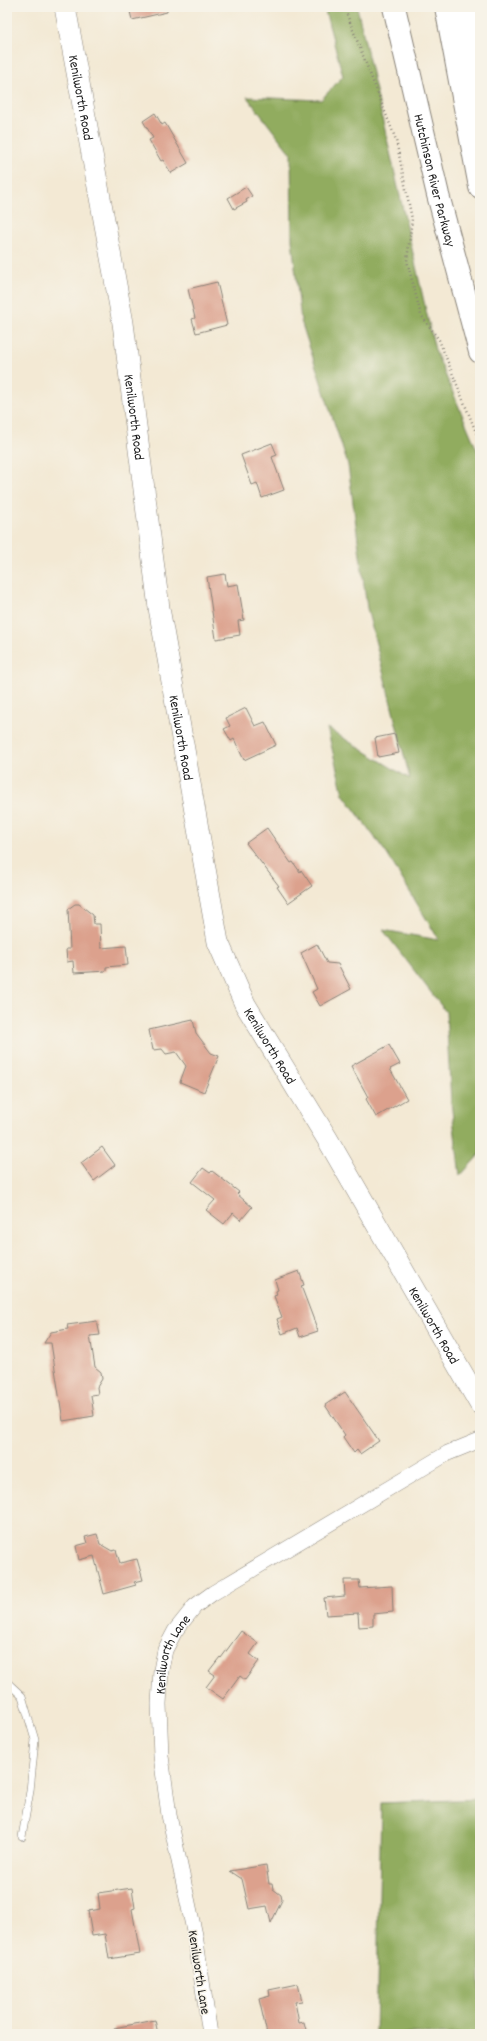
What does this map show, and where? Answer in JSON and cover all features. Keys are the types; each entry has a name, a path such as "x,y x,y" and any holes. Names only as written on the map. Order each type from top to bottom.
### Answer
{"highway":[{"path":"378,7 438,195"},
{"name":"Hutchinson River Parkway","path":"394,7 438,195 480,352"},
{"path":"446,7 480,187"},
{"path":"467,7 480,111"}],"street":[{"name":"Kenilworth Road","path":"65,7 123,323 159,608 218,942 245,1004 328,1140 480,1404"},
{"name":"Kenilworth Lane","path":"210,2034 195,1935 169,1815 161,1756 159,1704 161,1670 165,1650 174,1631 195,1606 213,1593 448,1452 480,1440"}],"lane":[{"path":"7,1682 22,1696 35,1740 30,1791 22,1837"}],"path":[{"path":"344,7 396,140 412,219 407,261 421,315 439,340 480,442"}],"green space":[{"path":"324,7 357,7 435,350 480,457 480,1154 460,1176 451,1102 446,1012 383,930 439,940 387,854 343,794 327,728 410,779 367,608 348,465 301,321 292,240 291,154 247,97 321,100 343,76"},
{"path":"480,1799 480,2034 376,2034 381,1803"}],"building":[{"path":"129,7 167,7 167,12 132,20"},
{"path":"155,113 162,125 165,123 188,163 171,173 163,160 161,161 149,140 153,138 143,121"},
{"path":"246,187 252,196 246,200 247,202 234,209 228,198"},
{"path":"217,282 227,325 196,333 192,319 195,318 188,289"},
{"path":"272,443 277,455 272,457 284,490 262,498 257,483 252,485 241,455"},
{"path":"225,574 227,586 238,584 244,620 238,621 240,635 216,639 207,577"},
{"path":"246,708 255,726 265,722 276,745 244,760 234,739 231,741 224,729 230,726 226,718"},
{"path":"395,734 399,753 378,757 375,738"},
{"path":"267,828 291,863 293,862 300,872 301,870 312,886 288,903 277,887 279,886 246,843"},
{"path":"75,904 79,904 93,915 94,924 100,924 101,948 126,946 128,965 106,967 106,971 74,973 73,961 67,962 66,949 70,949 68,909"},
{"path":"317,944 327,963 338,964 351,989 320,1006 312,992 317,989 301,953"},
{"path":"193,1020 196,1033 211,1053 219,1056 204,1092 180,1082 186,1066 176,1052 166,1054 162,1049 153,1050 149,1030"},
{"path":"389,1045 400,1064 390,1069 407,1099 376,1117 366,1099 368,1097 351,1066"},
{"path":"102,1147 115,1165 94,1181 81,1163"},
{"path":"203,1168 210,1173 212,1171 239,1192 237,1194 252,1207 241,1220 233,1213 224,1224 206,1210 215,1200 192,1182"},
{"path":"299,1271 304,1285 301,1286 318,1331 300,1337 297,1328 282,1334 277,1319 282,1317 274,1296 277,1295 276,1291 278,1290 275,1280"},
{"path":"97,1321 100,1335 90,1336 95,1367 101,1372 102,1379 97,1387 98,1394 91,1395 94,1416 63,1421 51,1343 44,1343 51,1332 68,1329 67,1325"},
{"path":"345,1392 379,1441 360,1454 357,1450 354,1453 343,1437 345,1435 325,1405"},
{"path":"97,1534 100,1544 112,1551 116,1550 120,1563 137,1559 143,1580 134,1582 136,1585 104,1594 94,1556 79,1560 76,1546 87,1543 85,1537"},
{"path":"344,1580 359,1580 360,1588 392,1586 393,1612 373,1614 373,1626 359,1627 358,1613 326,1615 324,1598 345,1596"},
{"path":"241,1631 258,1643 250,1654 259,1661 245,1680 240,1676 223,1699 206,1687 215,1675 209,1671 220,1657 221,1658"},
{"path":"266,1865 269,1884 272,1884 273,1889 281,1895 282,1900 271,1923 267,1906 249,1909 242,1879 230,1871"},
{"path":"132,1888 135,1908 132,1909 140,1954 109,1959 105,1934 92,1936 88,1911 100,1909 98,1893"},
{"path":"298,1984 302,2001 295,2002 299,2023 304,2022 307,2034 267,2034 259,1999 270,1996 269,1990"},
{"path":"155,2020 158,2034 114,2034 114,2028"}]}
